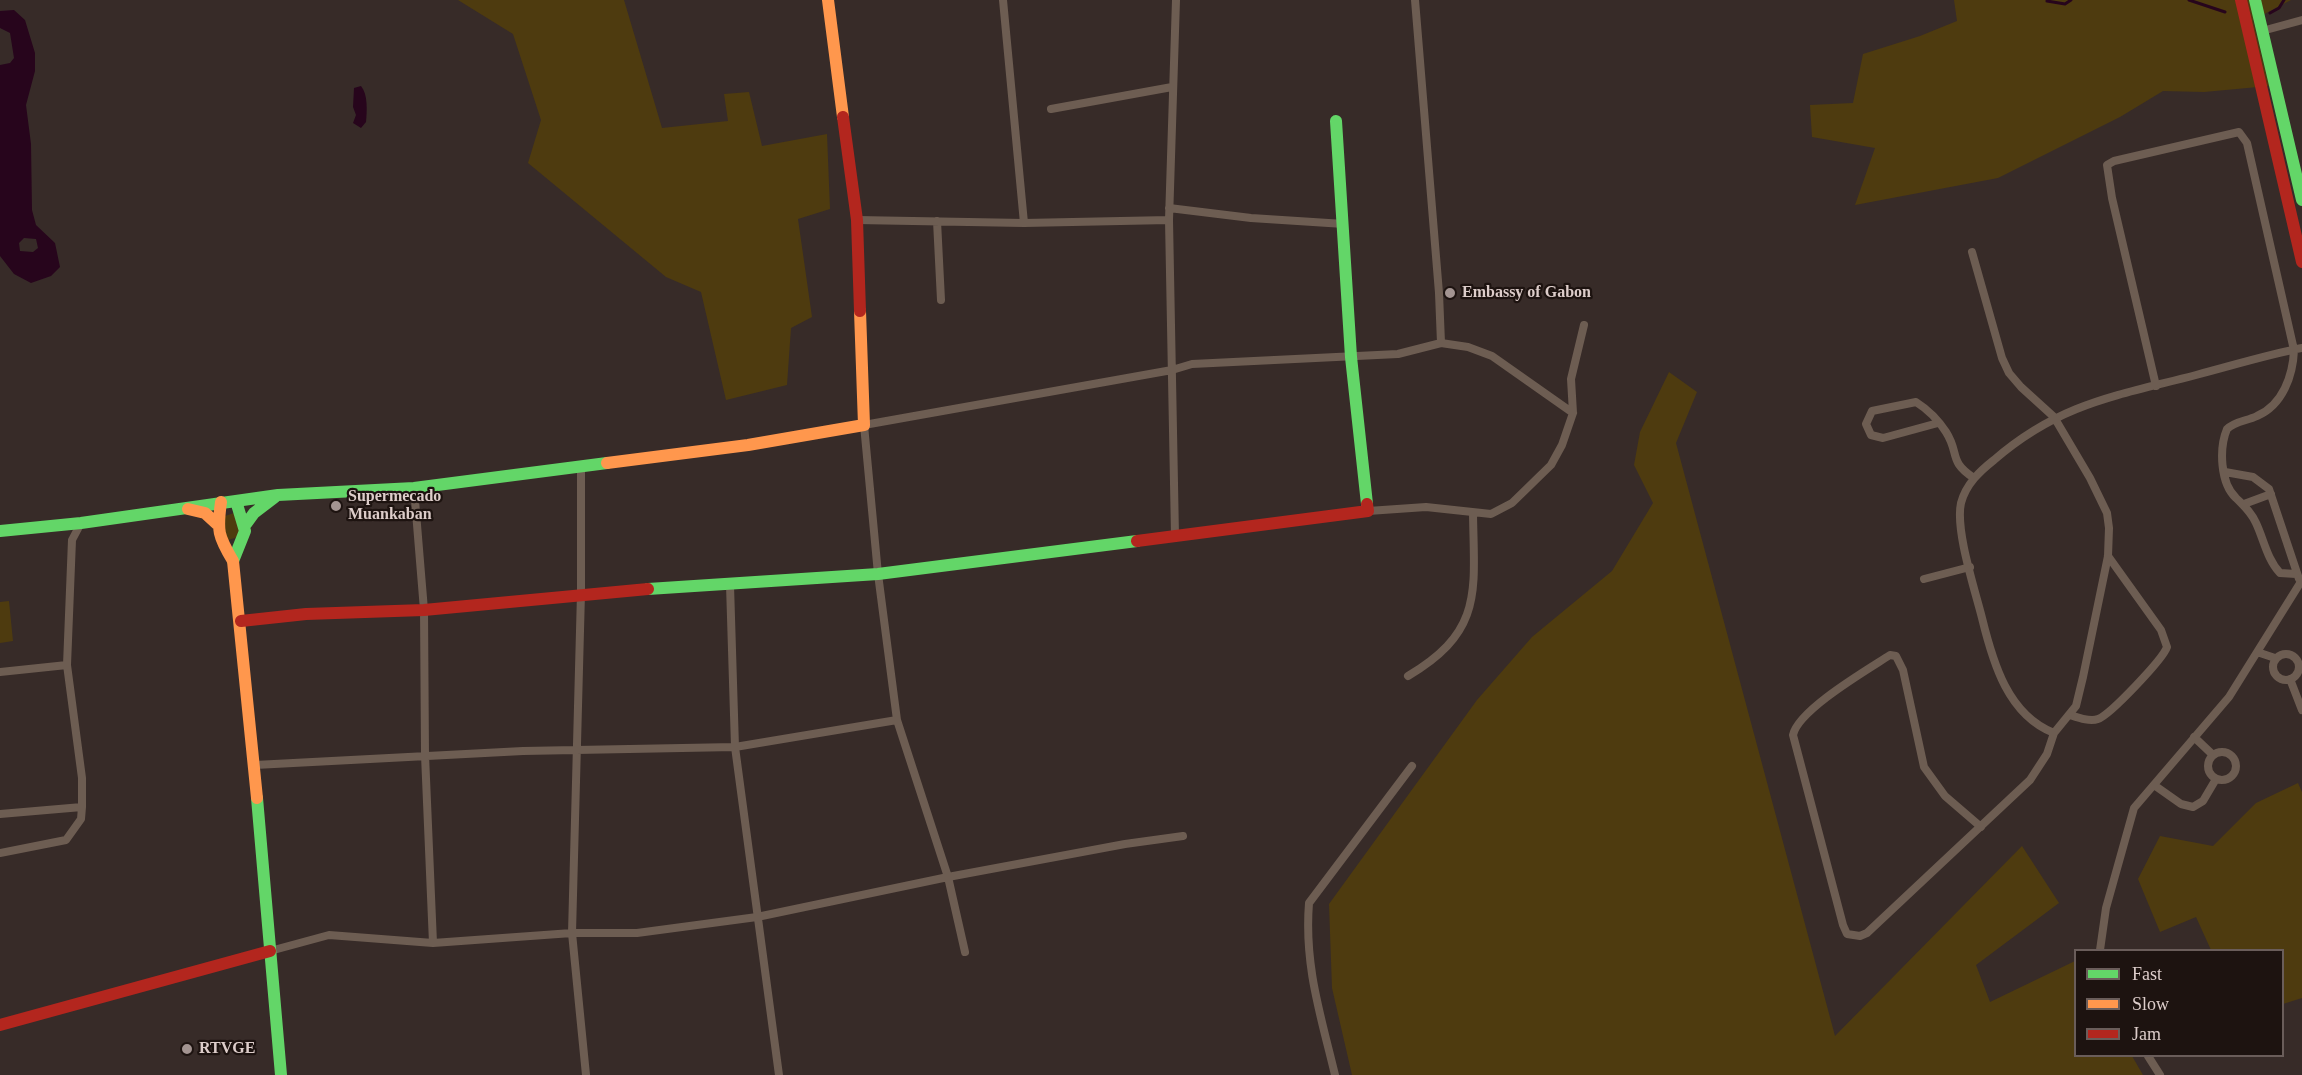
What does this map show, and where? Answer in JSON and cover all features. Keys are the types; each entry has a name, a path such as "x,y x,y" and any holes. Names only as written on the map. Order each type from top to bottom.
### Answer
{"street":[{"path":"1003,0 1024,223"},
{"path":"1175,536 1169,208 1176,0"},
{"path":"1415,0 1439,281 1441,343"},
{"path":"2241,0 2302,262"},
{"path":"2255,0 2302,200"},
{"path":"832,1 857,219 864,426 878,574 897,720 948,877 965,952"},
{"path":"2262,30 2302,20"},
{"path":"1051,109 1172,87"},
{"path":"1336,121 1351,357 1368,511"},
{"path":"2156,386 2107,165 2114,161 2234,132 2242,133 2298,349 2291,378 2278,398 2266,411 2227,429 2221,444 2222,465 2235,498 2244,504 2256,523 2271,561 2280,573 2300,579"},
{"path":"1169,208 1251,218 1344,224"},
{"path":"857,219 1024,223 1169,220"},
{"path":"937,221 941,300"},
{"path":"1972,252 2006,366 2021,387 2054,417 2090,478 2107,513 2108,556 2076,706 2054,733 2047,754 2030,780 1981,827 1867,933 1860,936 1847,934 1794,746 1795,728 1820,705 1890,656 1896,656 1903,670 1924,767 1945,796 1981,827"},
{"path":"241,621 306,614 424,610 581,593 878,574 1368,511 1426,507 1473,513 1499,512 1551,465 1562,446 1573,413 1571,379 1584,325"},
{"path":"0,531 81,523 278,495 414,488 748,445 1172,370 1192,364 1398,354 1441,343 1468,347 1492,356 1573,413"},
{"path":"2054,733 2031,721 2017,706 2003,681 1989,644 1961,528 1961,503 1974,478 2011,445 2054,417 2097,400 2298,349"},
{"path":"1938,423 1883,438 1871,435 1866,424 1872,411 1912,402 1919,404 1938,423 1951,442 1956,463 1974,478"},
{"path":"581,466 578,750 572,933 586,1075"},
{"path":"2100,949 2106,908 2124,852 2134,808 2229,697 2300,579 2271,494 2260,481 2225,472"},
{"path":"414,488 424,610 425,755 433,943"},
{"path":"2244,504 2271,494"},
{"path":"234,561 242,547 246,524 254,513 278,495"},
{"path":"236,501 246,524"},
{"path":"222,502 217,524 220,540 234,561 241,621 281,1075"},
{"path":"181,508 200,511 217,524"},
{"path":"1408,676 1440,653 1460,631 1468,615 1474,589 1473,513"},
{"path":"0,854 66,840 81,819 82,778 67,666 72,540 81,523"},
{"path":"63,524 72,540"},
{"path":"2070,715 2091,720 2104,716 2157,664 2167,646 2161,630 2108,556"},
{"path":"1924,579 1970,567"},
{"path":"730,585 735,747 779,1075"},
{"path":"2257,652 2275,658"},
{"path":"2282,654 2289,654 2300,662 2298,670 2290,679 2282,679 2275,674 2272,666 2275,658 2282,654"},
{"path":"0,672 67,666"},
{"path":"2290,679 2302,710"},
{"path":"255,765 425,755 735,747 897,720"},
{"path":"2194,737 2213,755"},
{"path":"2226,753 2236,763 2233,776 2225,780 2216,779 2208,768 2213,755 2226,753"},
{"path":"1335,1075 1315,1003 1307,926 1309,903 1412,766"},
{"path":"2154,785 2181,804 2193,807 2203,801 2216,779"},
{"path":"0,814 82,807"},
{"path":"0,1025 329,935 433,943 572,933 637,933 757,917 948,877 1125,844 1183,836"},
{"path":"2149,1057 2160,1075"}],"shaded area":[{"path":"458,0 624,0 662,128 728,121 724,94 749,92 762,146 827,134 830,209 798,219 812,317 791,328 787,385 726,400 701,292 666,277 528,163 541,120 513,34"},
{"path":"1954,0 2291,0 2253,20 2269,86 2204,92 2163,91 2120,117 1998,178 1855,205 1875,148 1812,137 1810,105 1853,103 1863,54 1920,36 1957,21"},
{"path":"14,10 25,20 35,53 35,71 26,105 31,144 32,210 36,225 55,243 60,267 51,276 31,283 14,274 0,256 0,65 10,63 14,58 10,33 0,28 0,11","holes":["24,238 36,239 38,248 33,252 20,251 19,243"]},
{"path":"361,86 365,93 367,108 366,122 361,128 353,123 356,115 353,107 354,88"},
{"path":"1669,372 1697,392 1676,443 1835,1036 2022,846 2059,903 1976,965 1990,1002 2074,961 2074,1057 2133,1057 2143,1075 1352,1075 1332,988 1329,904 1477,700 1532,637 1612,571 1653,503 1634,465 1640,432"},
{"path":"234,513 241,516 241,536 228,540 223,536 221,522 225,516"},
{"path":"9,601 13,641 0,643 0,602"},
{"path":"2298,783 2302,792 2302,998 2284,1004 2284,949 2211,949 2196,917 2160,932 2138,879 2160,836 2213,846 2256,803"}],"waterway":[{"path":"2047,1 2065,4 2071,0"},
{"path":"2189,0 2225,12"},
{"path":"2270,13 2279,8 2284,0"}],"traffic: fast":[{"path":"2255,0 2302,200"},
{"path":"1336,121 1351,357 1367,504"},
{"path":"0,531 81,523 278,495 414,488 607,463"},
{"path":"246,524 254,513 275,497"},
{"path":"233,561 245,531 236,501"},
{"path":"648,589 878,574 1137,541"},
{"path":"257,798 281,1075"}],"traffic: slow":[{"path":"828,0 843,117"},
{"path":"607,463 748,445 864,425 860,311"},
{"path":"221,502 219,527 224,545 233,561 257,798"},
{"path":"188,509 205,513 217,524"}],"traffic: jam":[{"path":"2241,0 2302,262"},
{"path":"843,117 857,220 860,311"},
{"path":"1137,541 1368,511 1367,504"},
{"path":"241,621 306,614 424,610 648,589"},
{"path":"0,1025 270,951"}],"place":[{"name":"Embassy of Gabon","path":"1450,293"},
{"name":"Supermecado Muankaban","path":"336,506"},
{"name":"RTVGE","path":"187,1049"}]}
